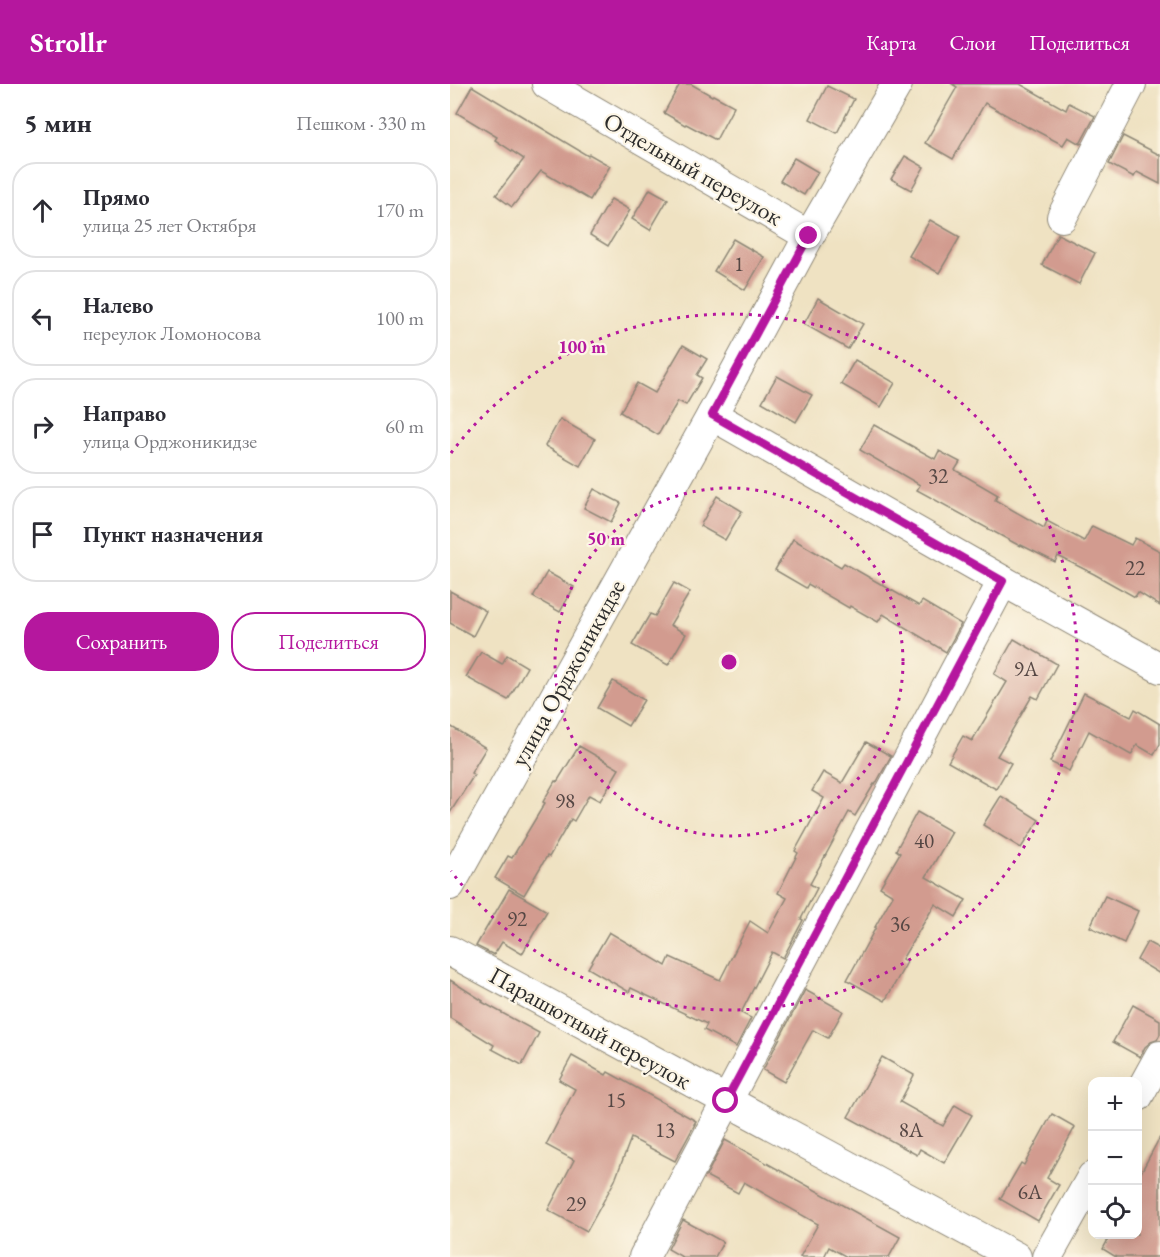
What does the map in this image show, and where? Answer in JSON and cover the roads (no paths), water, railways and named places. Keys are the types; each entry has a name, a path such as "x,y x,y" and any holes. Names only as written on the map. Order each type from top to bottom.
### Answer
{"street":[{"name":"Отдельный переулок","path":"547,84 809,236"},
{"name":"улица Орджоникидзе","path":"450,885 809,236 897,84"},
{"path":"1062,217 1131,84"},
{"path":"712,415 1160,668"},
{"path":"644,1257 1003,581"},
{"name":"Парашютный переулок","path":"450,951 1016,1257"},
{"path":"1142,1087 1160,1056"},
{"path":"1047,1257 1088,1183"}]}
